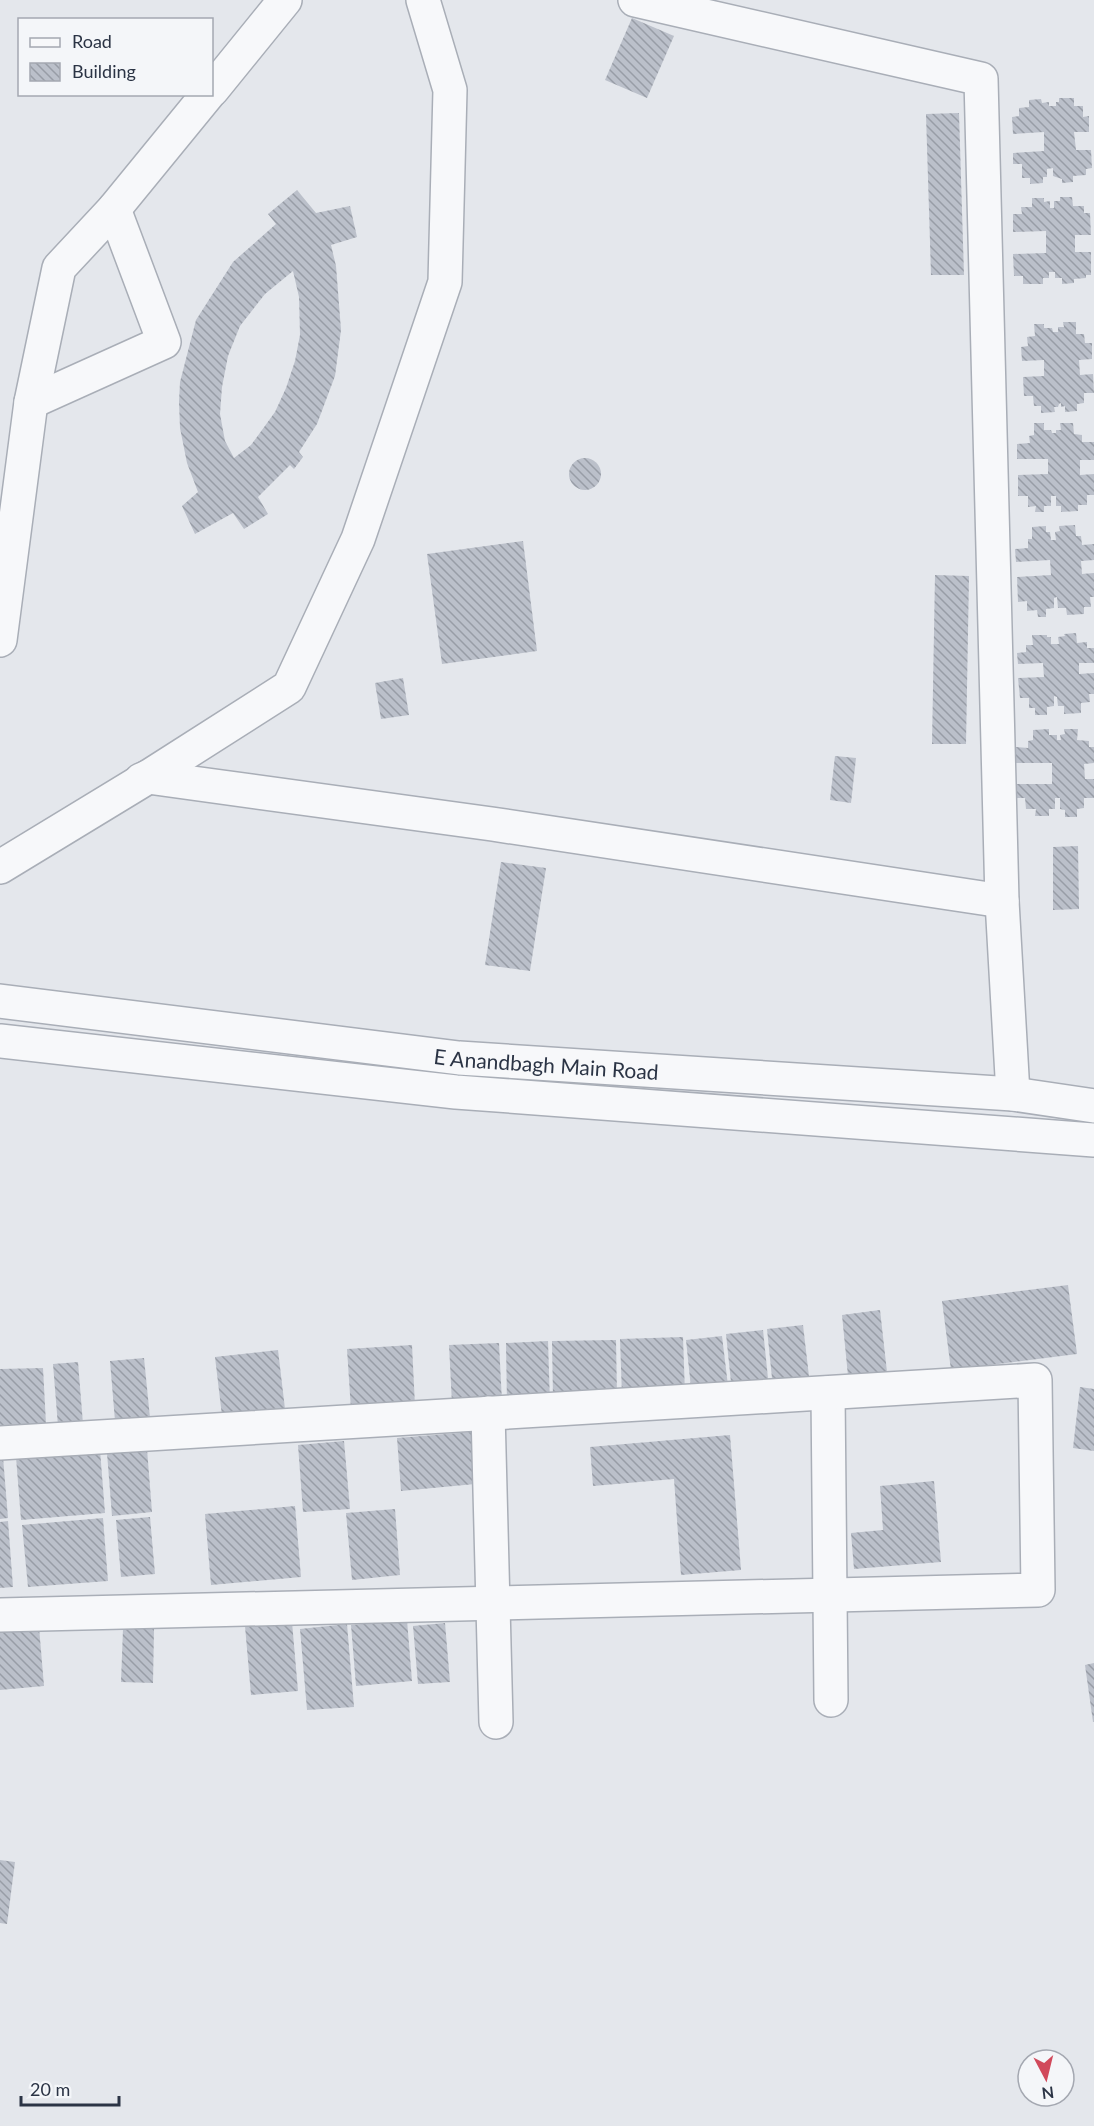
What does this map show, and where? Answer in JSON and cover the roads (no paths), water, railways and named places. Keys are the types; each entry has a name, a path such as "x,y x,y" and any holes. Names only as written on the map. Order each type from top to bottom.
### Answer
{"street":[{"path":"213,89 285,0"},
{"path":"0,867 148,777 289,687 358,539 445,282 450,90 423,0"},
{"path":"635,0 981,79 1002,901 1013,1094"},
{"path":"0,640 31,402 59,268 114,209 206,96"},
{"path":"31,402 164,342 114,209"},
{"path":"64,808 148,777 504,825 1002,901"},
{"name":"E Anandbagh Main Road","path":"0,1001 459,1058 1013,1094 1094,1106"},
{"name":"E Anandbagh Main Road","path":"0,1041 456,1092 1094,1140"},
{"path":"0,1443 1035,1380 1038,1590 831,1597 0,1615"},
{"path":"828,1393 831,1700"},
{"path":"488,1413 491,1604 496,1722"}]}
